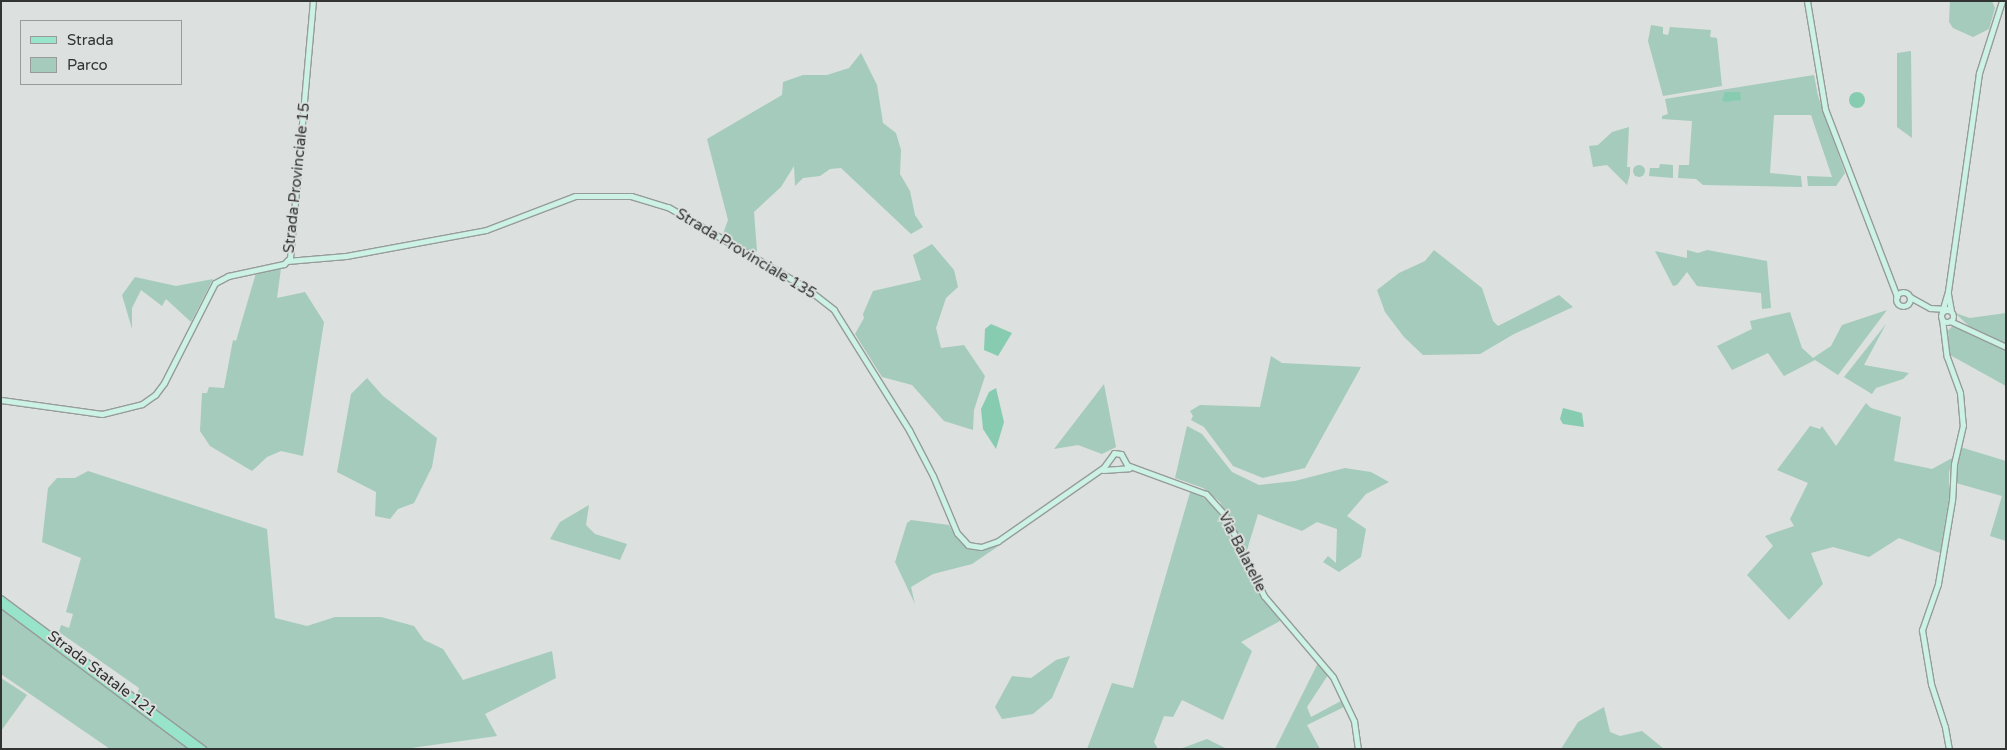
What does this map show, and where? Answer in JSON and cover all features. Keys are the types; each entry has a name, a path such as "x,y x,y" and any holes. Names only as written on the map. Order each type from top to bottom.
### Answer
{"main road":[{"name":"Strada Statale 121","path":"1,599 204,749"},
{"name":"Strada Statale 121","path":"1,604 195,749"}],"street":[{"name":"Strada Provinciale 15","path":"1,400 102,414 142,404 155,395 164,382 215,283 228,276 287,261 292,249 314,1"},
{"path":"1807,1 1825,109 1899,304 1921,306 1946,313"},
{"path":"1949,749 1945,727 1929,675 1922,630 1938,584 1963,425 1960,393 1946,357 1944,339 1948,291 1979,73 2002,1"},
{"name":"Strada Provinciale 135","path":"287,261 346,256 486,230 575,196 623,195 649,199 668,207 755,257 814,293 834,310 918,446 956,533 964,542 976,548 993,544 1098,472"},
{"path":"1891,281 1910,297 1930,308 1946,313 1968,328"},
{"path":"1944,339 1949,321 1946,313 1948,291"},
{"path":"1897,297 1903,292"},
{"path":"1907,304 1910,297"},
{"path":"1949,321 2006,346"},
{"path":"1098,472 1109,462 1110,455 1116,452 1137,469"},
{"path":"1117,467 1124,460"},
{"path":"1109,462 1117,467"},
{"path":"1098,472 1117,467 1137,469"},
{"name":"Via Balatelle","path":"1137,469 1195,488 1216,503 1264,596 1333,677 1354,721 1358,749"}],"green space":[{"path":"1950,1 1992,1 1995,8 1989,29 1973,37 1953,28 1949,22"},
{"path":"1651,25 1663,27 1663,34 1668,35 1670,27 1711,30 1710,37 1717,38 1722,86 1663,96 1648,41"},
{"path":"1911,51 1912,138 1897,127 1897,53"},
{"path":"861,53 877,85 883,123 896,133 901,150 900,174 910,191 915,215 923,227 911,234 841,168 830,169 820,176 803,178 795,186 794,166 781,187 754,212 757,251 753,253 723,234 728,220 707,139 782,95 783,82 803,75 827,75 849,68"},
{"path":"1814,75 1818,96 1845,173 1836,186 1808,186 1807,176 1832,177 1811,115 1774,115 1770,173 1801,176 1802,187 1703,185 1696,179 1678,178 1679,165 1689,165 1692,121 1662,119 1662,116 1668,114 1665,99"},
{"path":"1629,127 1627,167 1630,167 1630,174 1627,185 1607,165 1593,167 1589,146 1598,145 1612,132"},
{"path":"1660,164 1673,165 1673,178 1649,176 1650,168 1659,168"},
{"path":"1639,165 1645,171 1639,177 1633,171"},
{"path":"932,244 954,270 958,287 946,298 936,328 941,348 964,345 985,376 974,410 973,430 944,421 912,385 882,377 855,334 864,318 863,314 873,291 921,280 913,255"},
{"path":"1434,250 1482,288 1493,321 1498,326 1559,295 1573,307 1514,334 1480,354 1423,355 1404,337 1385,312 1377,290 1399,273 1425,261"},
{"path":"1687,250 1698,253 1707,250 1767,261 1771,308 1762,309 1761,293 1697,286 1687,272 1677,285 1673,286 1655,251 1687,258"},
{"path":"281,268 277,298 305,292 324,322 303,456 281,451 267,457 252,471 210,446 200,431 202,393 207,393 209,387 224,388 233,340 236,341 256,273"},
{"path":"135,277 176,286 213,279 191,322 166,299 162,306 141,290 132,308 132,329 122,295"},
{"path":"1887,310 1838,375 1815,360 1784,376 1768,353 1732,370 1717,346 1752,329 1750,321 1790,312 1802,348 1813,358 1831,346 1842,325"},
{"path":"1955,313 1970,318 2006,313 2006,344 1970,327"},
{"path":"1886,324 1864,365 1909,373 1903,379 1876,388 1872,394 1844,377"},
{"path":"1953,325 2006,349 2006,386 1950,355 1948,331"},
{"path":"1271,356 1282,363 1361,367 1305,468 1263,478 1233,466 1204,427 1191,420 1193,416 1190,411 1200,405 1260,407"},
{"path":"367,378 383,396 437,438 432,467 414,503 398,509 390,519 375,516 376,492 337,472 351,394"},
{"path":"1104,384 1116,447 1102,454 1078,445 1054,449"},
{"path":"1866,403 1871,408 1901,417 1894,461 1932,469 1954,457 1949,472 1949,498 1940,553 1899,538 1869,557 1833,547 1811,553 1823,584 1789,620 1747,575 1773,546 1765,536 1794,526 1790,519 1808,483 1777,470 1810,426 1820,429 1822,426 1836,446"},
{"path":"1187,426 1202,434 1232,472 1259,485 1295,481 1345,468 1371,472 1389,482 1366,494 1347,516 1366,529 1361,557 1339,572 1323,562 1328,556 1336,563 1337,529 1317,522 1302,531 1258,514 1247,550 1244,550 1220,502 1203,488 1175,478"},
{"path":"1960,447 2006,461 2006,541 1990,536 2002,496 1956,483"},
{"path":"88,471 267,529 275,618 307,626 335,617 381,617 414,626 424,640 443,649 463,680 552,651 556,678 485,714 497,736 404,749 207,749 137,696 139,688 59,632 61,625 69,628 73,614 66,612 81,558 42,542 48,488 57,478 75,478"},
{"path":"1191,489 1215,506 1247,572 1280,621 1241,642 1252,651 1223,720 1182,700 1173,717 1164,716 1154,742 1158,749 1087,749 1112,683 1133,688"},
{"path":"589,505 586,525 595,534 627,544 620,560 550,539 560,522"},
{"path":"911,520 949,525 957,539 975,550 1000,545 972,564 933,574 911,587 915,604 895,562 907,523"},
{"path":"1,607 191,749 110,749 1,674"},
{"path":"1070,656 1052,698 1033,714 1002,719 995,707 1012,676 1031,678 1056,660"},
{"path":"1318,663 1328,675 1307,707 1311,717 1341,701 1344,707 1307,725 1320,749 1275,749"},
{"path":"1,678 27,695 1,731"},
{"path":"1604,707 1610,732 1620,736 1642,731 1664,749 1561,749 1578,722"},
{"path":"1207,739 1227,749 1180,749"}],"shaded area":[{"path":"1725,92 1740,92 1741,100 1725,102 1722,100"},
{"path":"1857,92 1865,100 1857,108 1849,100"},
{"path":"991,324 1012,333 998,356 984,350 985,329"},
{"path":"996,388 1004,422 996,449 983,429 981,409 989,392"},
{"path":"1563,408 1582,413 1584,427 1563,424 1560,419"}]}
